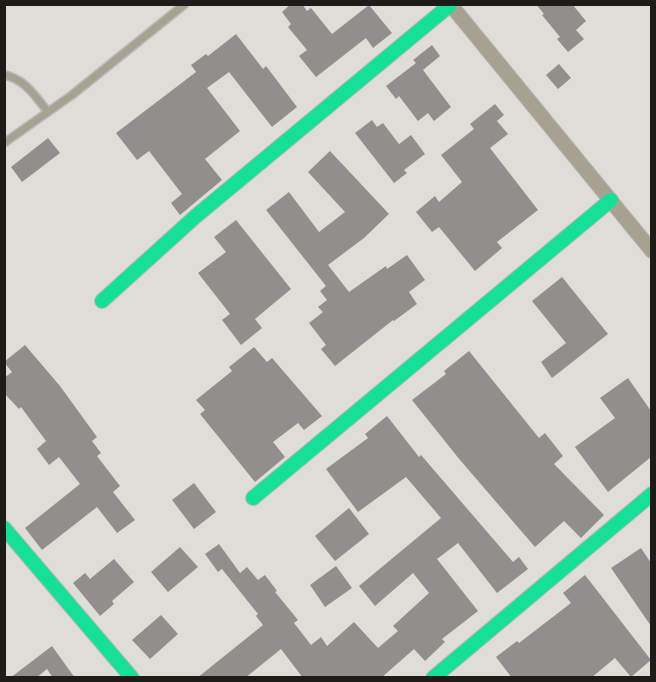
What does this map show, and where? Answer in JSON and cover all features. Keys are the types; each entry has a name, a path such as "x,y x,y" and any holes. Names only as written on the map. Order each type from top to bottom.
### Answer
{"street":[{"path":"102,301 196,216 450,5 651,251"},
{"path":"253,498 611,200"},
{"path":"433,678 651,494"},
{"path":"7,535 132,678"}],"lane":[{"path":"4,143 48,112 185,4"},
{"path":"4,75 13,76 31,90 48,112"}],"building":[{"path":"291,4 302,4 307,11 311,8 332,34 369,5 392,33 373,48 366,38 316,77 299,56 307,50 288,27 291,24 282,12"},
{"path":"536,4 572,4 586,21 576,30 584,39 568,52 557,39 560,37"},
{"path":"236,34 263,69 266,66 297,107 272,127 229,72 207,88 240,131 205,159 222,180 180,215 171,203 182,194 149,151 137,160 116,133 196,72 191,65 206,54 208,56"},
{"path":"432,45 440,56 423,70 451,107 434,121 428,113 418,121 399,96 396,99 386,86 416,63 413,60"},
{"path":"559,64 571,78 558,89 546,75"},
{"path":"495,104 504,115 497,121 508,134 490,148 538,210 497,242 502,248 475,271 439,227 432,232 416,212 435,196 439,202 462,182 441,155 474,129 470,124"},
{"path":"372,120 377,127 383,123 399,144 411,135 425,154 404,170 407,173 394,183 355,133"},
{"path":"48,138 60,153 22,182 11,167"},
{"path":"330,151 389,214 364,238 328,265 349,292 386,266 387,269 407,255 425,280 409,292 417,304 335,366 321,349 326,345 309,323 323,312 318,307 327,300 320,291 326,286 266,210 289,192 319,232 345,212 308,172"},
{"path":"236,220 291,289 255,319 262,328 241,345 222,320 230,314 198,273 226,252 214,237"},
{"path":"562,277 608,334 552,378 541,362 566,343 532,301"},
{"path":"25,345 60,386 97,437 92,441 101,453 97,456 120,486 113,492 135,520 117,533 97,507 42,550 25,528 80,484 59,457 49,465 37,449 46,441 21,407 19,409 4,393 4,378 12,372 4,362"},
{"path":"254,347 267,362 272,358 322,416 304,430 298,423 273,442 285,457 255,482 200,414 205,410 196,400 232,371 229,367"},
{"path":"469,351 539,438 545,433 563,456 554,464 604,515 581,538 564,521 535,547 412,400 446,374 444,371"},
{"path":"628,378 651,411 651,457 608,492 575,447 615,418 600,398"},
{"path":"387,416 419,457 421,455 513,562 519,557 528,569 497,593 458,543 437,559 478,611 442,639 445,642 425,661 414,649 381,678 303,678 281,649 245,678 197,678 263,625 256,616 258,614 222,569 218,572 205,554 219,544 240,573 247,567 258,580 265,575 277,591 275,592 298,620 294,623 311,645 321,637 327,646 354,622 378,648 398,631 393,626 429,593 413,573 375,606 359,586 441,518 406,477 358,512 326,469 368,438 365,434"},
{"path":"194,483 216,512 194,529 172,500"},
{"path":"349,508 369,534 335,561 315,536"},
{"path":"180,547 198,567 168,592 151,572"},
{"path":"641,548 651,563 651,626 611,568"},
{"path":"114,559 134,582 112,601 114,604 100,616 73,583 85,573 90,579"},
{"path":"336,566 352,588 325,607 310,585"},
{"path":"585,575 651,660 631,677 615,658 591,678 512,678 496,657 517,641 519,643 571,603 563,593"},
{"path":"161,615 178,634 150,659 132,640"},
{"path":"52,646 75,678 53,678 47,669 36,678 10,678"}],"traffic: fast":[{"path":"102,301 196,216 450,5"},
{"path":"253,498 611,200"},
{"path":"433,678 652,494"},
{"path":"4,528 132,678"}]}
